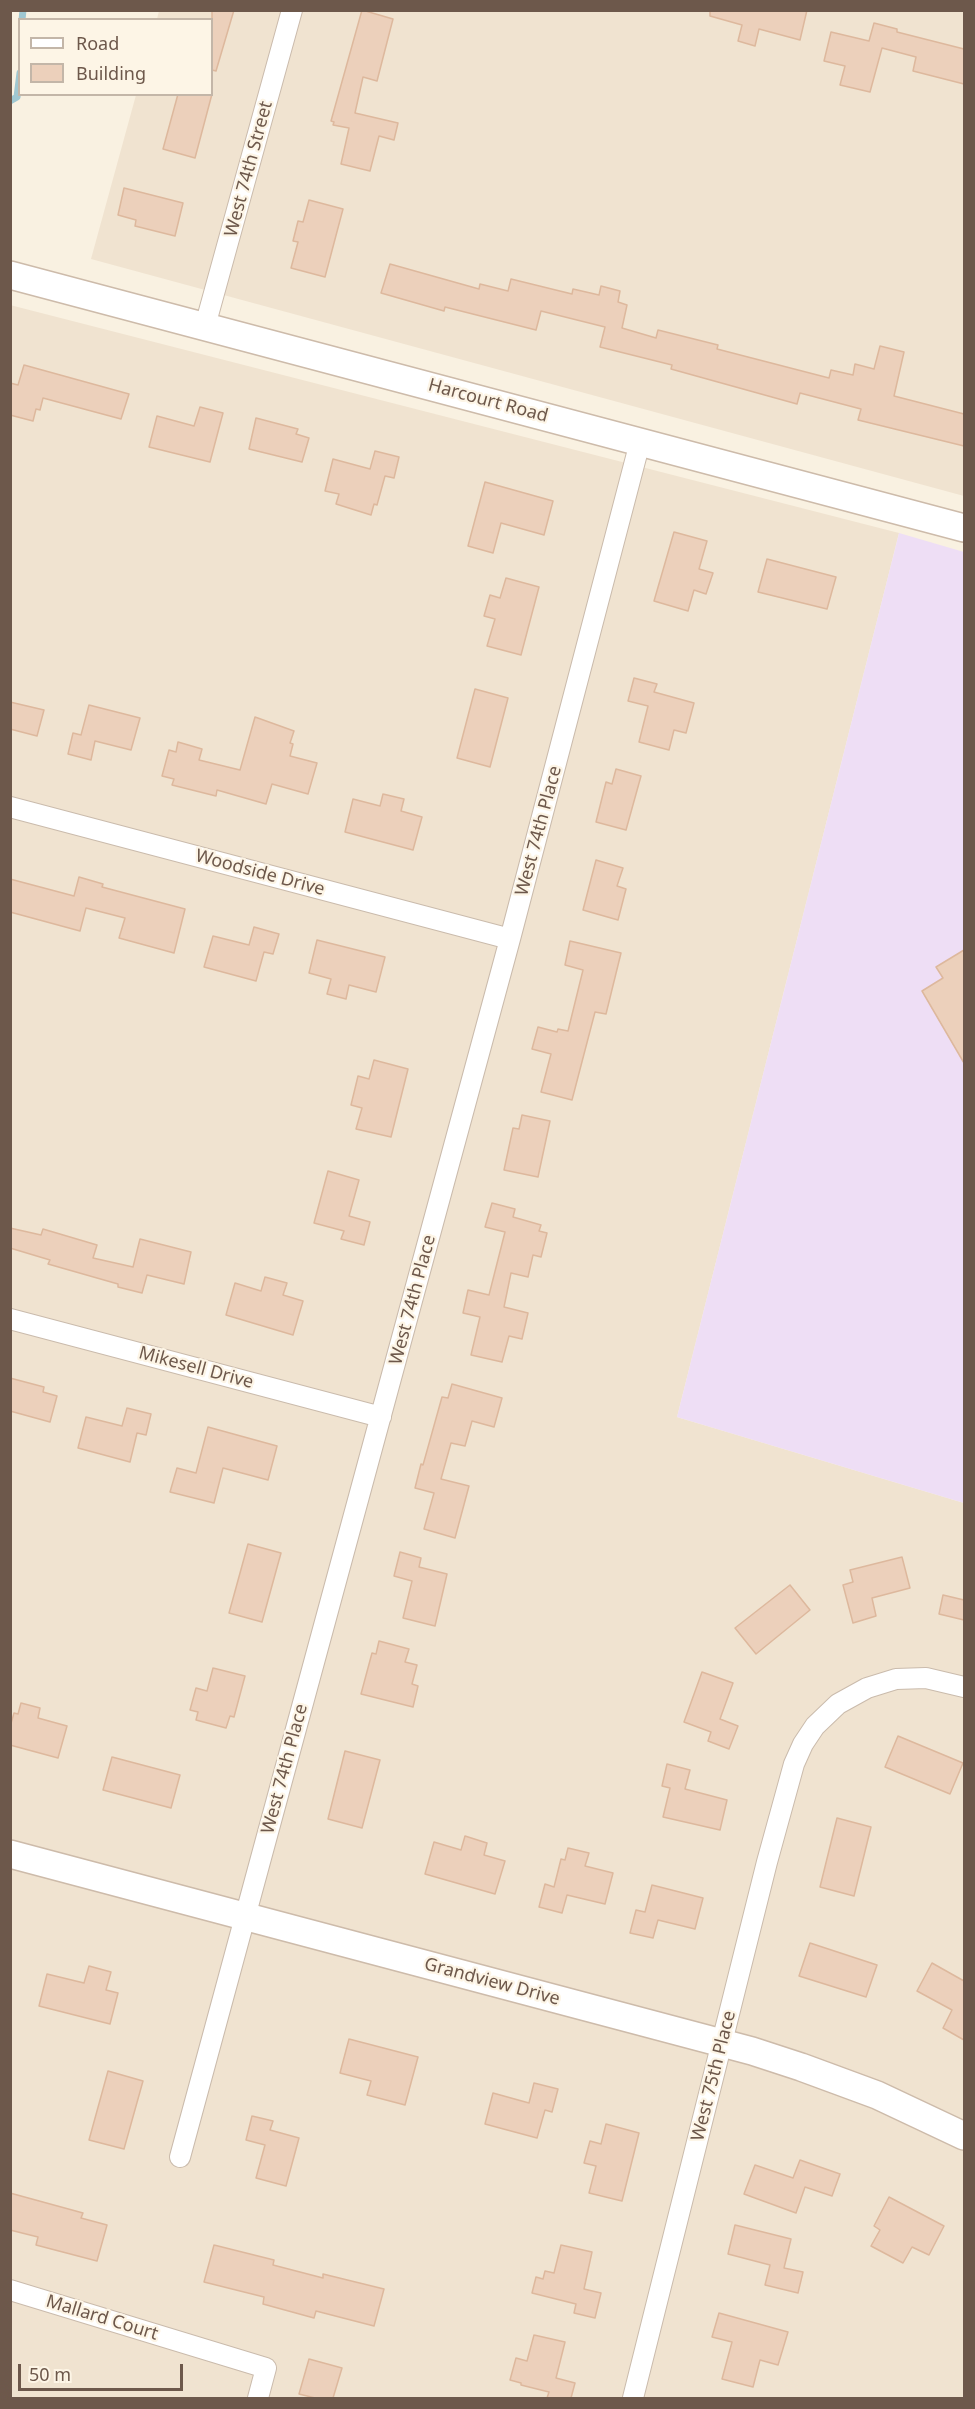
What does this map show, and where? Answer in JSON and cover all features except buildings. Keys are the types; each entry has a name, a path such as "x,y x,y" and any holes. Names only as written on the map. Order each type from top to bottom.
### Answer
{"street":[{"name":"West 74th Street","path":"206,326 292,10"},
{"name":"Harcourt Road","path":"10,275 964,528"},
{"name":"West 74th Place","path":"180,2157 510,939 640,442"},
{"name":"Woodside Drive","path":"10,807 510,939"},
{"name":"Mikesell Drive","path":"10,1319 381,1417"},
{"name":"West 75th Place","path":"633,2398 767,1862 799,1754 822,1718 838,1704 867,1688 896,1679 926,1678 964,1687"},
{"name":"Grandview Drive","path":"10,1854 771,2057 849,2084 964,2136"},
{"name":"Mallard Court","path":"10,2290 266,2368 258,2398"}],"shaded area":[{"path":"159,11 964,11 964,496 91,259 136,96 213,96 213,18 157,18"},
{"path":"10,305 899,533 677,1417 964,1503 964,2398 11,2398"},
{"path":"899,533 964,552 964,1503 677,1417"}],"waterway":[{"path":"22,18 23,10"},
{"path":"10,101 17,97 18,89"}]}
